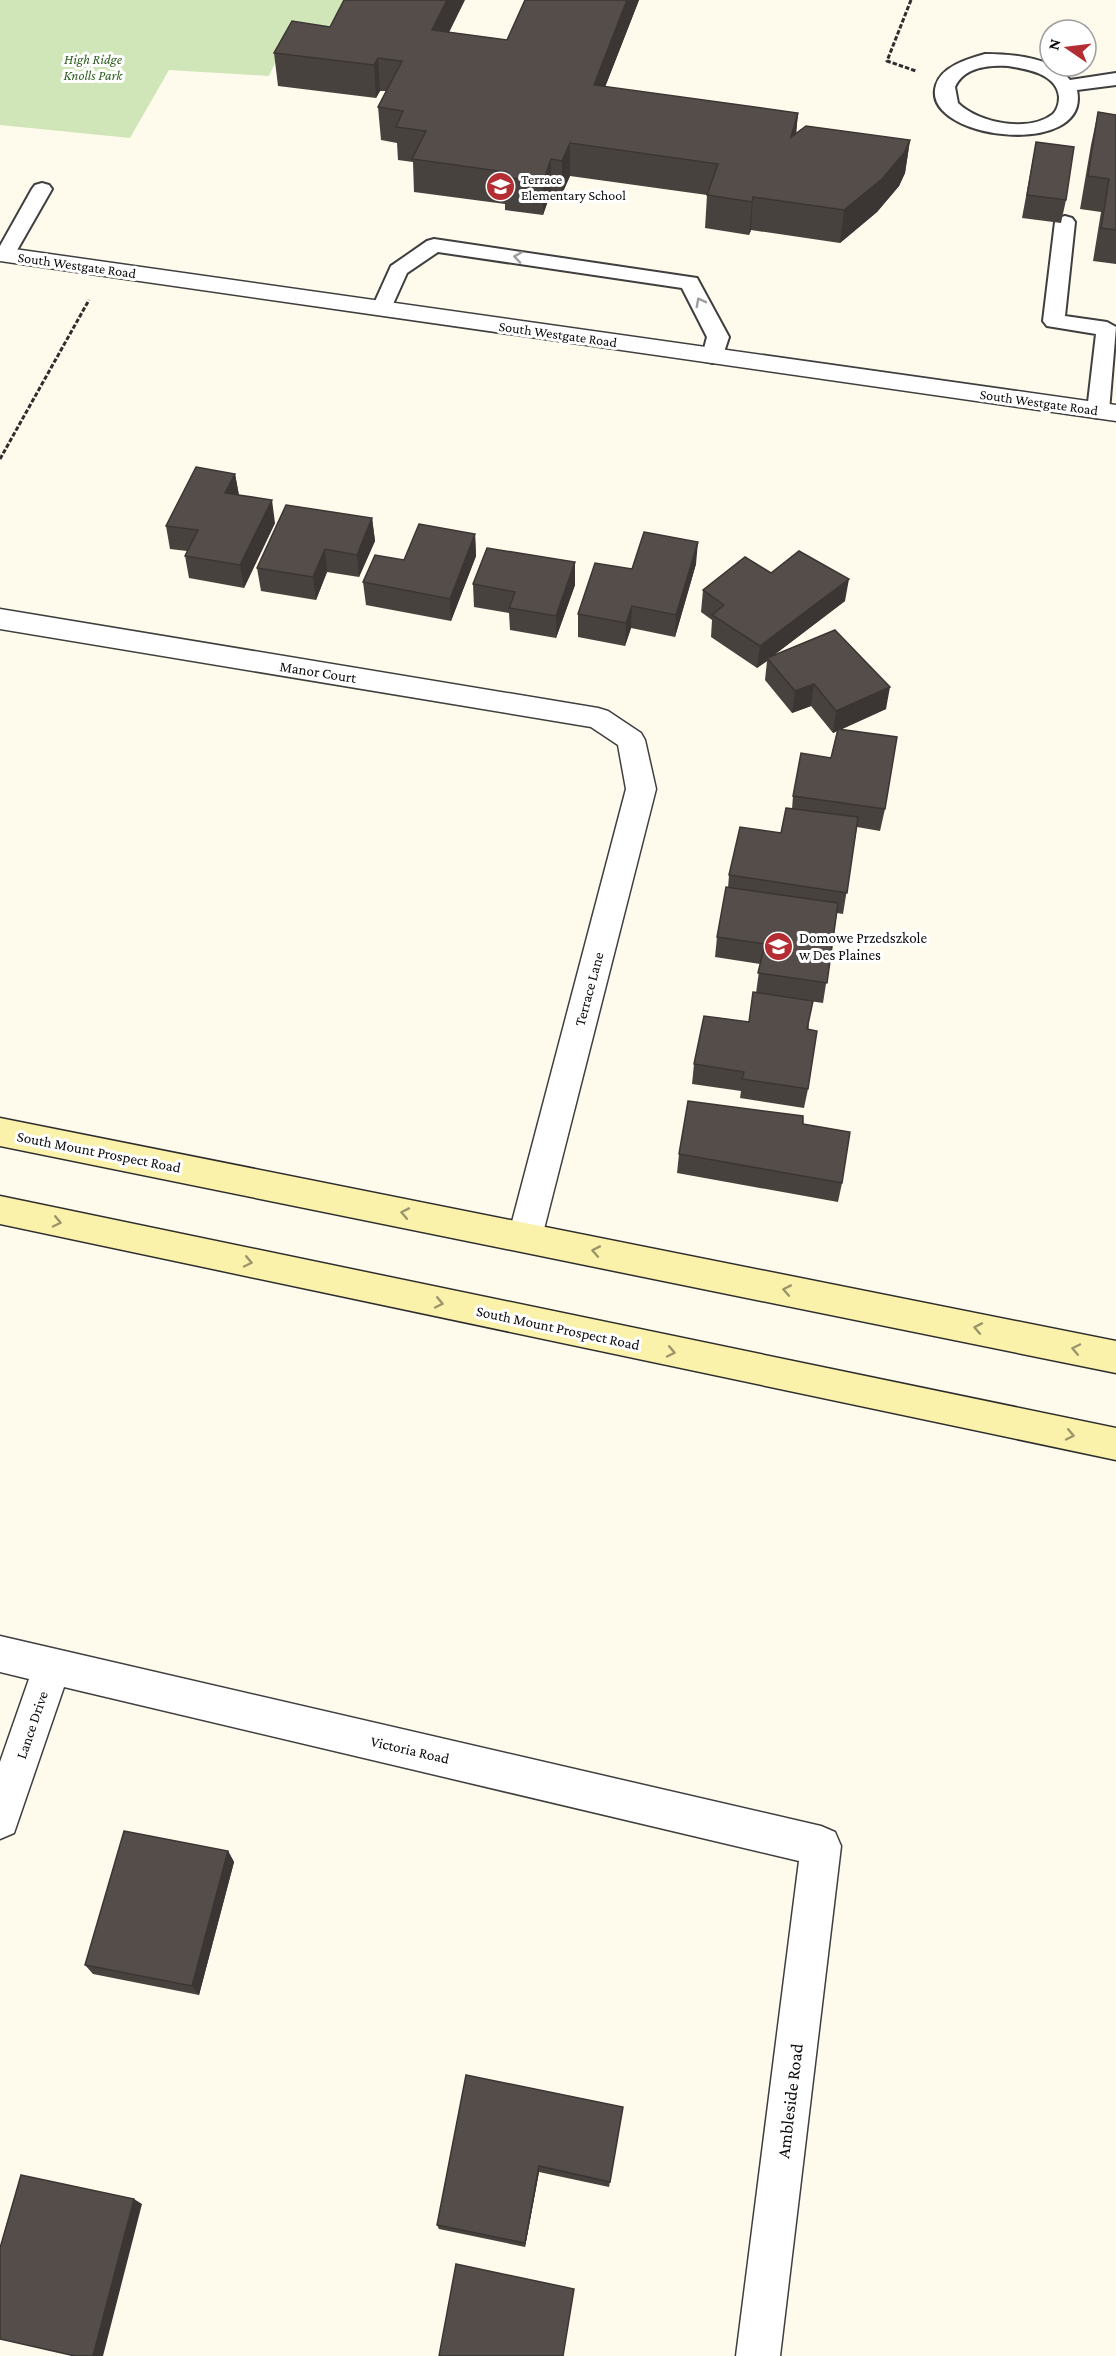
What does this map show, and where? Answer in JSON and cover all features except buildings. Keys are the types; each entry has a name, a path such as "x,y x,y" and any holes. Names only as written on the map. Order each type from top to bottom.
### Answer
{"main road":[{"name":"South Mount Prospect Road","path":"0,1132 1116,1357"},
{"name":"South Mount Prospect Road","path":"0,1210 1116,1444"}],"street":[{"name":"South Westgate Road","path":"3,254 1107,412"},
{"name":"Manor Court","path":"0,619 598,718 630,740"},
{"name":"Terrace Lane","path":"525,1237 641,789 630,740"},
{"name":"Victoria Road","path":"0,1654 821,1846"},
{"name":"Lance Drive","path":"0,1819 52,1666"},
{"name":"Ambleside Road","path":"758,2356 821,1846"}],"lane":[{"path":"985,60 1024,62 1056,76 1065,86 1069,98 1066,110 1056,120 1040,127 1020,130 998,129 978,124 961,116 950,105 945,93 947,81 956,72 985,60"},
{"path":"1065,86 1116,80"},
{"path":"3,254 42,189"},
{"path":"1065,222 1054,321 1107,329 1107,412"},
{"path":"382,308 398,270 434,244 690,283 718,337 713,356"}],"path":[{"path":"911,0 887,61 947,81"},
{"path":"0,459 92,295"}],"green space":[{"name":"High Ridge Knolls Park","path":"0,0 352,0 326,47 285,41 269,76 169,70 130,138 0,125"}],"place":[{"name":"Terrace Elementary School","path":"500,187"},
{"name":"Domowe Przedszkole w Des Plaines","path":"778,947"}]}
